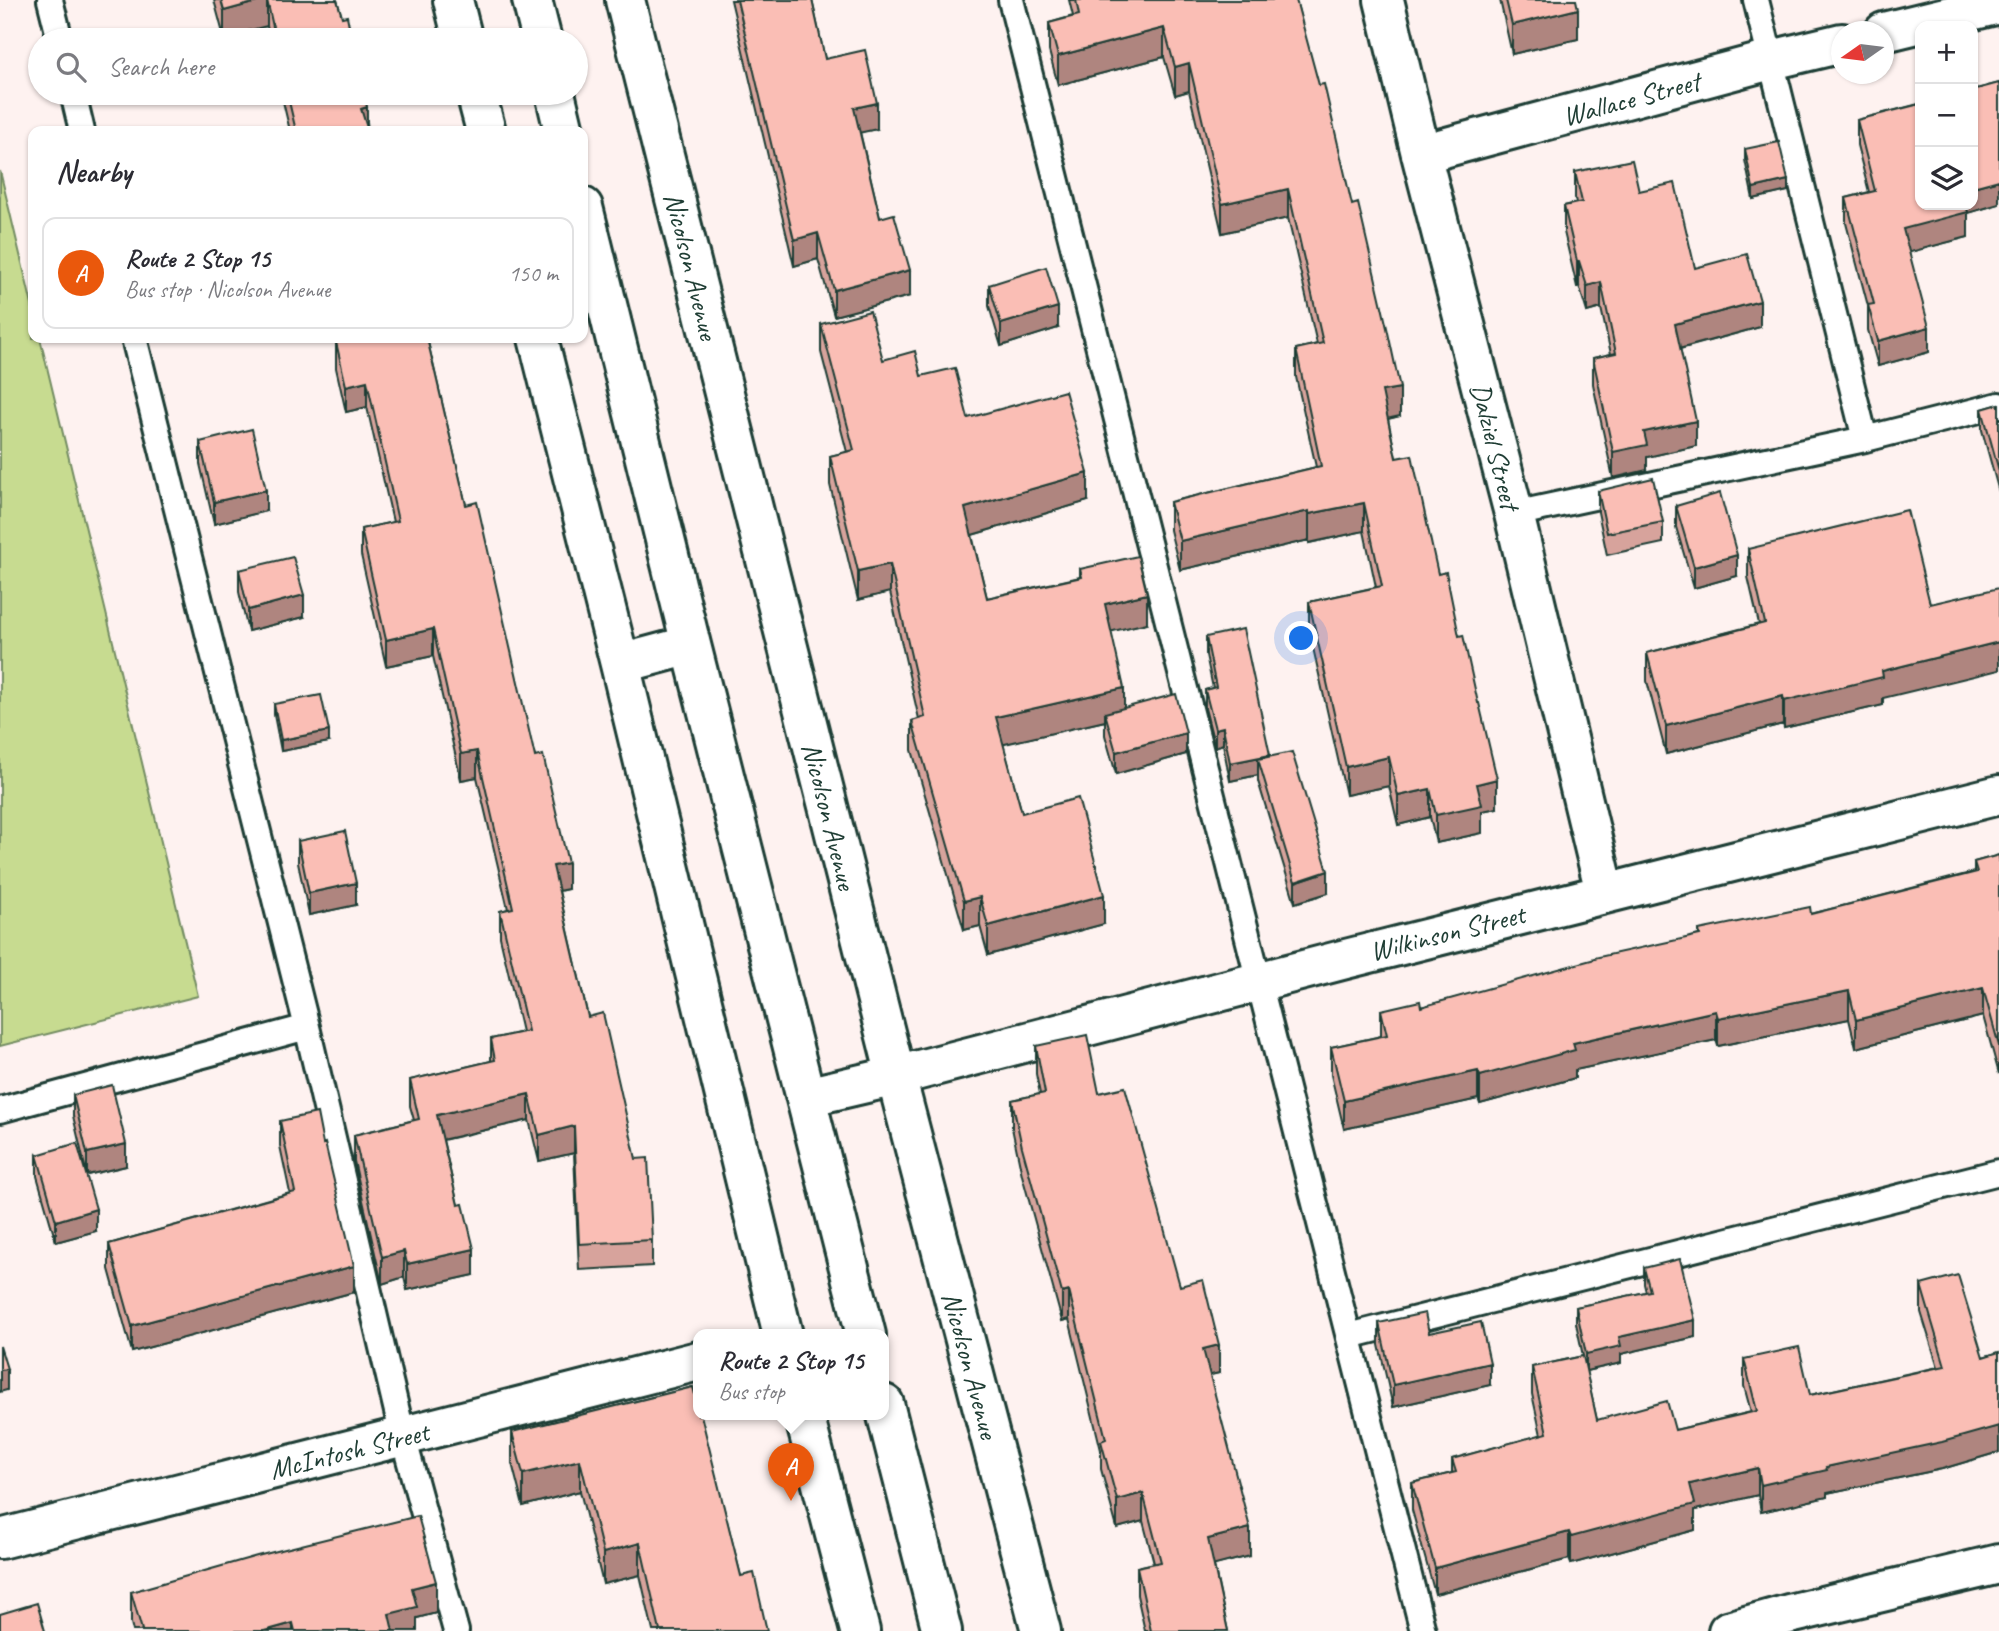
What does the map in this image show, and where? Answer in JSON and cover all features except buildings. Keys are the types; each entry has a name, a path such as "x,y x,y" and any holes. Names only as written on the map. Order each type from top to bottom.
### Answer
{"street":[{"path":"453,0 460,28"},
{"path":"532,0 539,28"},
{"name":"Nicolson Avenue","path":"625,0 896,1076 1041,1631"},
{"name":"Dalziel Street","path":"1384,0 1514,514 1605,892"},
{"path":"1894,30 1999,4"},
{"name":"Wallace Street","path":"1421,154 1831,46"},
{"path":"479,105 485,126"},
{"path":"558,105 563,126"},
{"path":"588,227 864,1329"},
{"path":"539,343 782,1329"},
{"path":"620,664 691,645"},
{"name":"Wilkinson Street","path":"806,1097 1605,892 1999,795"},
{"name":"McIntosh Street","path":"0,1539 693,1362"},
{"path":"805,1420 860,1631"},
{"path":"888,1420 942,1631"},
{"path":"1728,1631 1791,1622 1999,1564"}],"lane":[{"path":"50,0 57,28"},
{"path":"1011,0 1423,1631"},
{"path":"1756,0 1866,439"},
{"path":"76,105 81,126"},
{"path":"135,343 307,1027 403,1437 456,1631"},
{"path":"1514,514 1866,439 1999,405"},
{"path":"0,1110 307,1027"},
{"path":"1349,1336 1999,1172"}],"green space":[{"path":"0,171 28,288 28,343 41,343 198,996 0,1046"}],"place":[{"name":"Route 2 Stop 15","path":"791,1501"}]}
